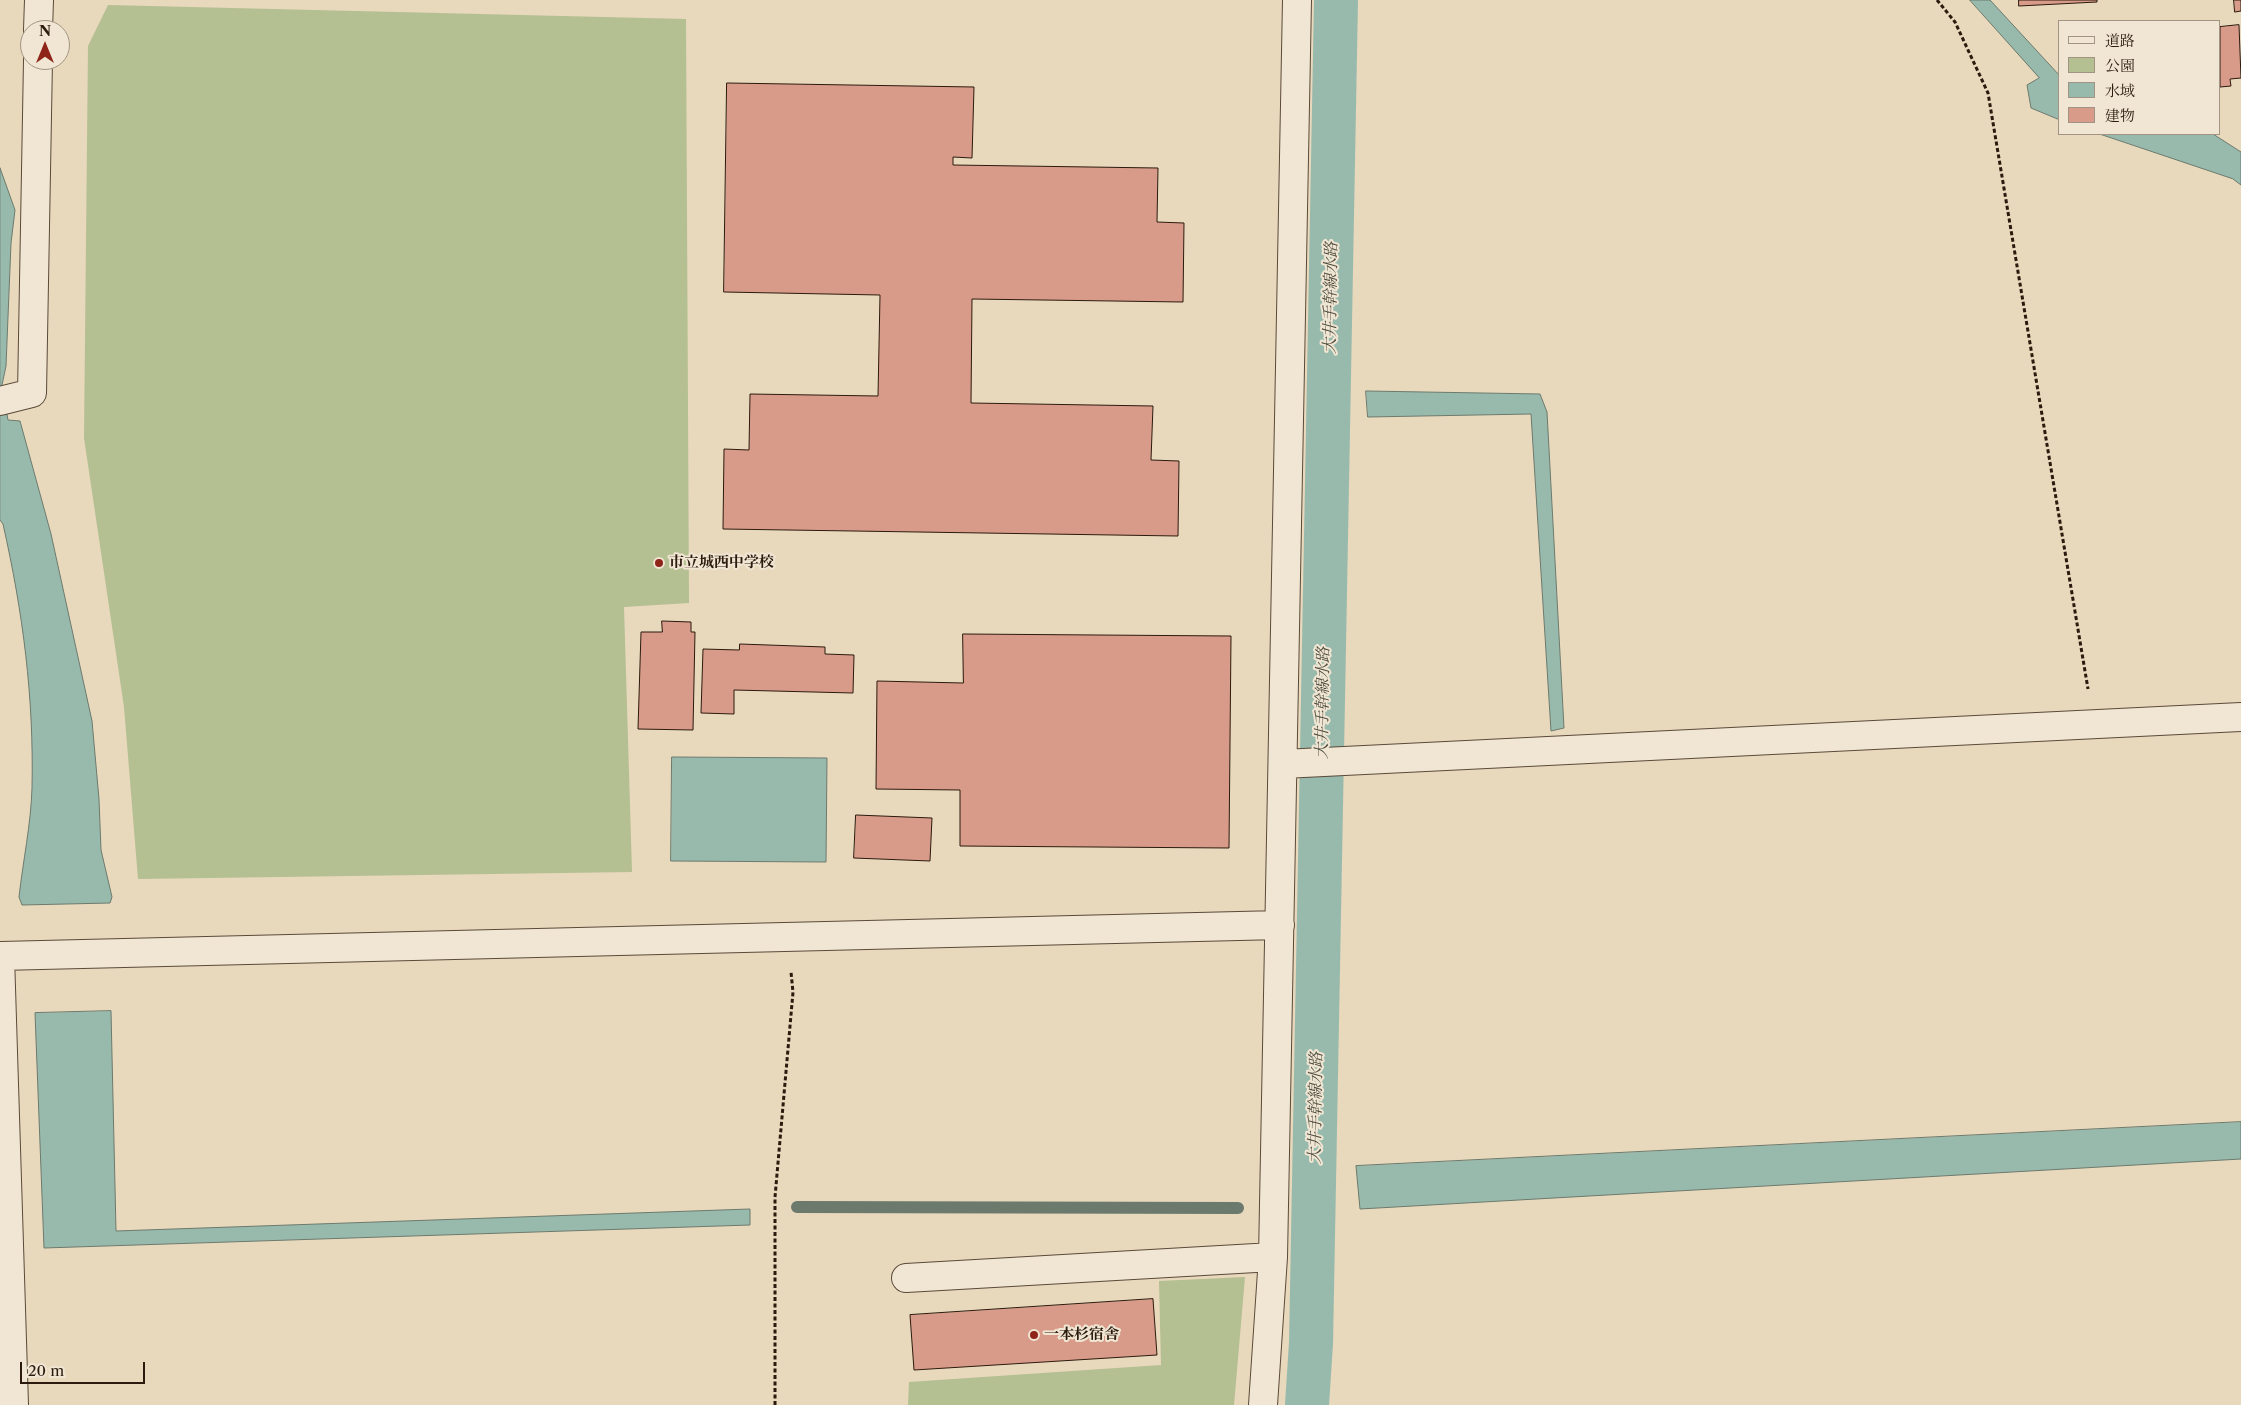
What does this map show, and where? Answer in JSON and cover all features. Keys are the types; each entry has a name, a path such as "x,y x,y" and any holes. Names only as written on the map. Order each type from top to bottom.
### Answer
{"street":[{"path":"38,20 39,0"},
{"path":"1263,1405 1273,1257 1280,925 1292,764 1298,0"},
{"path":"6,400 32,393 38,70"},
{"path":"1292,764 2241,717"},
{"path":"14,1405 0,956 1280,925"},
{"path":"906,1278 1273,1257"}],"path":[{"path":"1937,0 1955,22 1988,93 2094,724"},
{"path":"775,1405 775,1197 793,992 787,937"}],"green space":[{"path":"108,5 686,19 689,603 624,607 632,872 138,879 124,707 84,438 88,46"},
{"path":"1245,1277 1234,1405 908,1405 909,1382 1161,1365 1159,1281"}],"water":[{"path":"1970,0 1990,0 2058,74 2058,119 2031,108 2027,85 2039,78"},
{"path":"2103,135 2215,135 2241,152 2241,185 2233,179"},
{"path":"0,168 15,210 11,243 6,366 2,385 8,420 20,421 51,534 92,721 99,799 101,850 112,897 110,903 22,905 19,897 30,815 32,754 26,655 10,557 3,524 0,520"},
{"path":"1366,391 1540,394 1547,412 1564,728 1551,731 1531,414 1368,417"},
{"path":"672,757 827,758 826,862 671,861"},
{"path":"111,1011 116,1231 750,1209 750,1225 44,1248 35,1013"},
{"path":"2241,1122 2241,1159 1360,1209 1356,1166"}],"building":[{"path":"2019,0 2097,0 2097,2 2019,6"},
{"path":"2234,0 2241,0 2241,11 2235,12"},
{"path":"2239,25 2241,78 2230,79 2231,86 2221,87 2221,27"},
{"path":"727,83 974,87 972,158 953,157 953,165 1158,168 1157,222 1184,223 1183,302 972,299 971,403 1153,406 1151,460 1179,461 1178,536 723,529 724,449 749,450 750,394 878,396 880,295 724,292"},
{"path":"662,621 691,622 691,632 695,632 693,730 638,729 641,632 662,632"},
{"path":"963,634 1231,636 1229,848 960,846 960,790 876,789 877,681 963,683"},
{"path":"740,644 825,647 825,654 854,655 853,693 734,690 734,714 701,713 703,649 739,650"},
{"path":"856,815 932,818 930,861 854,858"},
{"name":"一本杉宿舎","path":"1153,1299 1157,1355 914,1370 910,1315"}],"waterway":[{"name":"大井手幹線水路","path":"1307,1405 1311,1343 1336,0"},
{"path":"797,1207 1238,1208"}],"place":[{"name":"市立城西中学校","path":"659,563"},
{"name":"一本杉宿舎","path":"1034,1335"}]}
